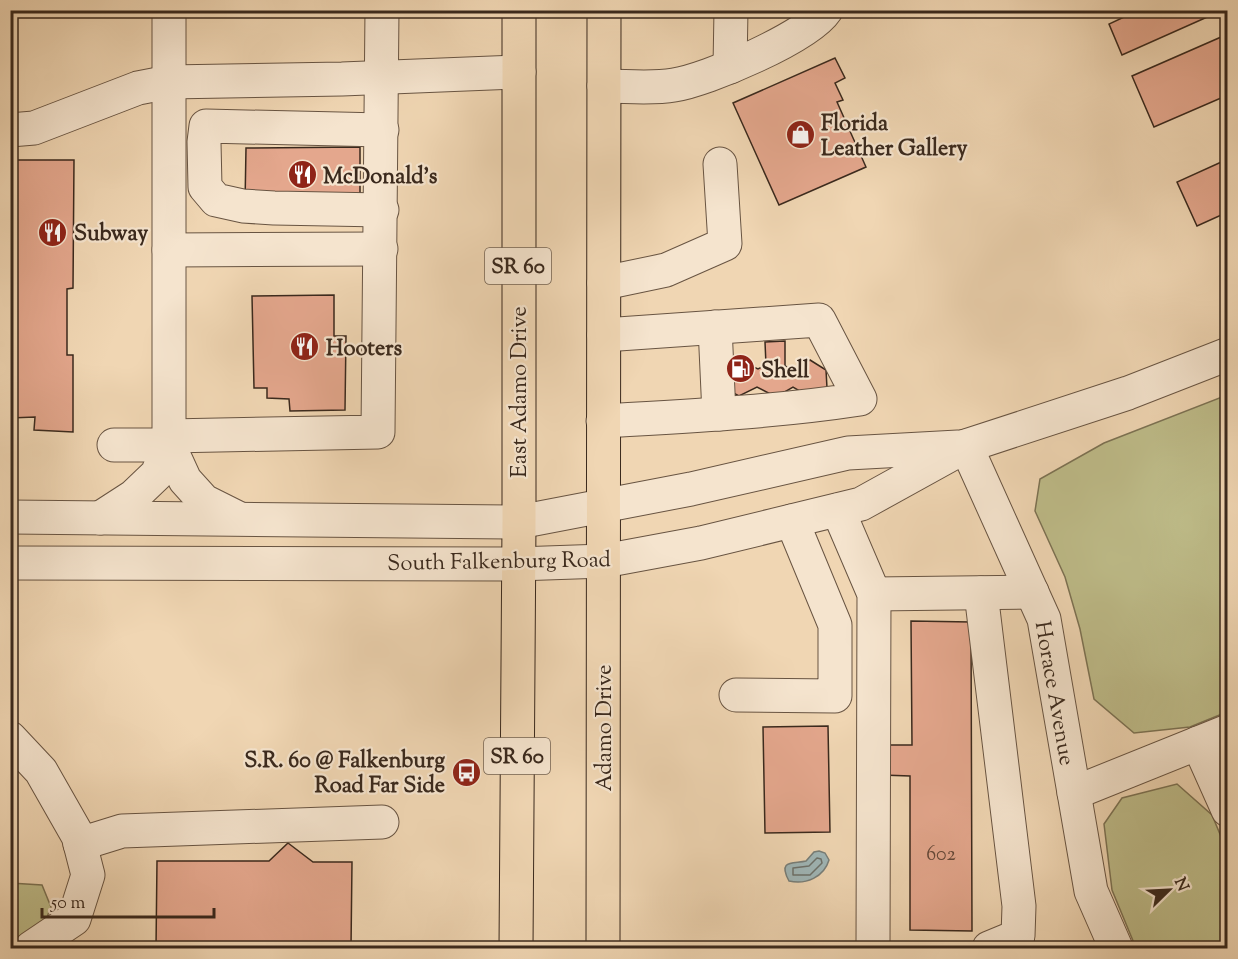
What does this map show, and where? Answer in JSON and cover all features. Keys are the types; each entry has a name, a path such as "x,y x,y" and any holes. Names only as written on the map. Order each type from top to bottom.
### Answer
{"main road":[{"name":"East Adamo Drive","path":"519,10 519,522"},
{"path":"603,507 604,10"},
{"name":"Adamo Drive","path":"603,507 603,948"},
{"name":"SR 60","path":"516,948 519,522"}],"street":[{"path":"100,518 135,496 157,474 169,441 169,10"},
{"path":"114,445 378,432 382,10"},
{"path":"730,10 730,67"},
{"path":"604,86 671,86 693,81 730,67 792,23 819,20 825,10"},
{"path":"10,130 34,128 138,88 169,82 383,78 519,72"},
{"path":"169,122 206,126 382,130"},
{"path":"206,126 205,187 216,200 243,206 274,208 381,210"},
{"path":"604,283 666,270 725,244 720,164"},
{"path":"169,250 381,249"},
{"path":"603,421 818,406 860,399 819,320 604,334"},
{"path":"715,327 719,414"},
{"name":"South Falkenburg Road","path":"10,562 517,564 604,561 701,543 861,504 966,446 1128,393 1227,354"},
{"path":"818,406 830,457"},
{"path":"169,441 185,480 204,501 241,519"},
{"name":"South Falkenburg Road","path":"10,517 519,522 691,489 848,453 966,446"},
{"name":"Horace Avenue","path":"966,446 1044,619 1091,891 1116,948"},
{"path":"838,510 874,594 873,948"},
{"path":"736,695 835,696 835,625 792,521"},
{"path":"874,594 1032,592"},
{"path":"981,594 1019,906 1018,936 989,948"},
{"path":"1074,793 1227,731"},
{"path":"10,738 41,771 78,836 88,875 74,918 31,948"},
{"path":"1198,743 1227,810"},
{"path":"80,844 122,831 139,818 279,814 382,822"}],"shaded area":[{"path":"1227,395 1227,712 1190,727 1134,733 1094,699 1080,629 1065,577 1035,511 1040,479 1104,443"},
{"path":"1177,784 1212,815 1227,851 1227,948 1136,948 1112,890 1104,824 1122,798"},
{"path":"10,883 42,885 51,907 43,927 63,948 15,948 11,946"}],"water":[{"path":"814,852 825,853 829,860 819,875 808,881 789,881 785,869 788,864 806,861"}],"building":[{"path":"1139,10 1223,10 1122,55 1109,24"},
{"path":"1228,34 1228,95 1154,127 1132,76"},
{"name":"Florida Leather Gallery","path":"835,58 845,78 835,83 843,100 837,102 866,167 779,205 733,103"},
{"path":"360,147 360,204 245,204 246,148"},
{"path":"1228,159 1228,212 1197,226 1177,182"},
{"path":"10,160 74,160 73,288 67,289 67,355 73,355 73,432 34,430 35,417 10,418"},
{"path":"334,295 334,336 346,336 345,410 290,411 289,399 267,398 267,388 254,388 252,296"},
{"name":"Shell","path":"785,341 785,366 793,370 810,360 826,370 827,388 810,397 793,387 776,397 757,387 739,396 722,387 723,369 740,361 758,369 766,365 765,342"},
{"path":"911,621 971,622 972,931 910,930 910,776 882,775 882,745 912,745"},
{"path":"828,726 830,832 765,833 763,727"},
{"path":"288,843 313,862 352,862 351,948 156,948 157,861 269,861"}],"place":[{"name":"Florida Leather Gallery","path":"800,135"},
{"name":"McDonald's","path":"302,175"},
{"name":"Subway","path":"53,232"},
{"name":"Hooters","path":"305,347"},
{"name":"Shell","path":"740,369"},
{"name":"S.R. 60 @ Falkenburg Road Far Side","path":"466,772"}]}
